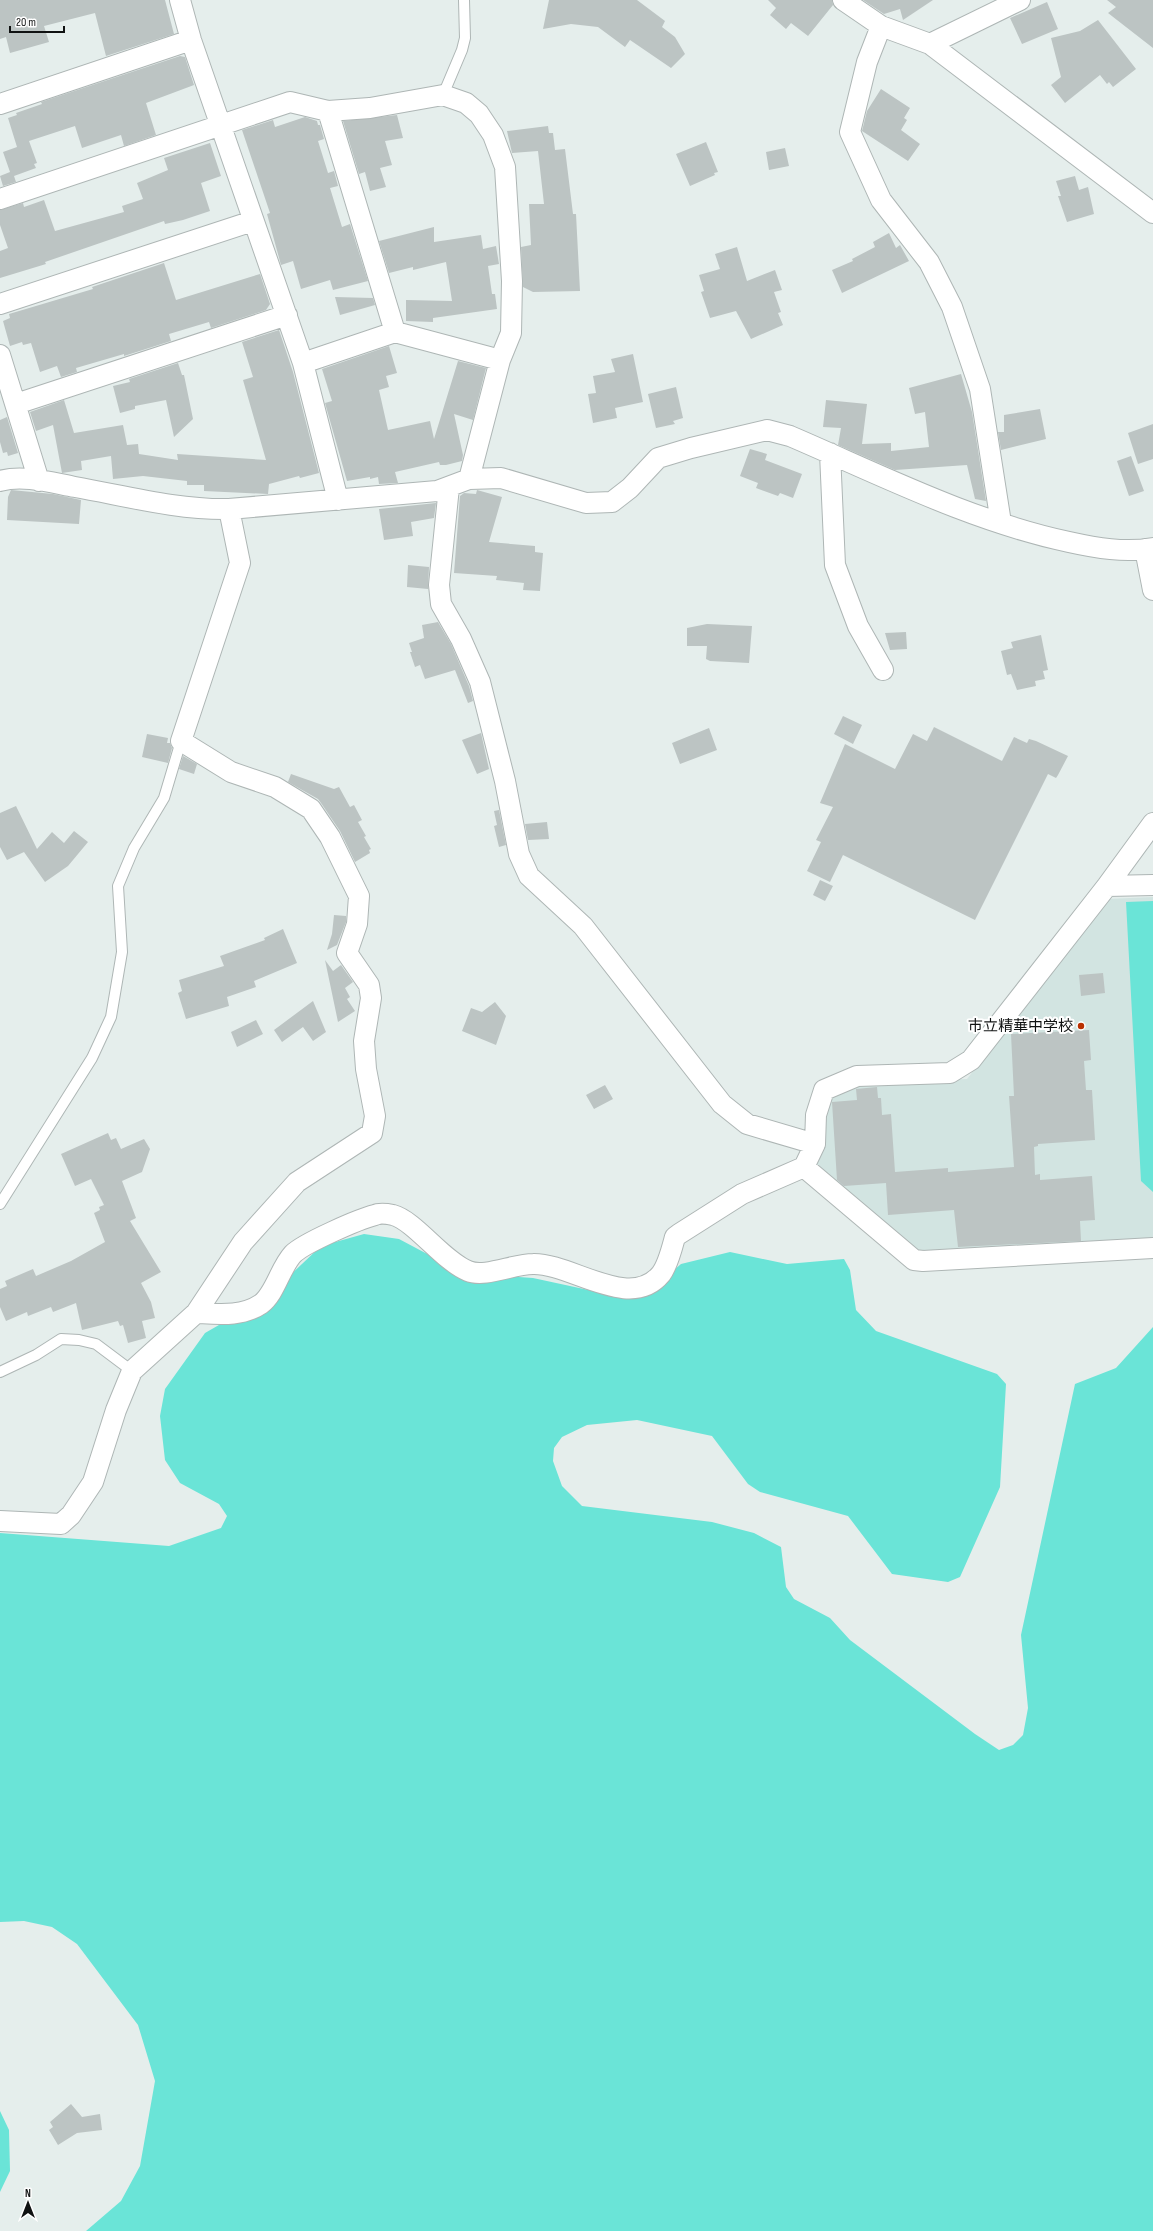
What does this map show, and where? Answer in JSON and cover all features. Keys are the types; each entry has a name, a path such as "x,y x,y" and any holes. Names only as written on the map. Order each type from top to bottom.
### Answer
{"street":[{"path":"180,0 191,40 303,363 338,500"},
{"path":"843,0 881,26 930,44 1153,212"},
{"path":"930,44 1020,0"},
{"path":"881,26 867,62 850,132 881,200 929,262 952,307 980,389 1000,523"},
{"path":"0,104 191,40"},
{"path":"0,199 290,102 328,111 370,108 443,95 466,103 478,114 493,135 505,167 512,281 511,334 500,360 469,479"},
{"path":"328,111 395,332"},
{"path":"0,304 253,221"},
{"path":"10,399 287,315"},
{"path":"303,363 395,332 500,360"},
{"path":"0,355 10,399 39,481"},
{"path":"0,481 7,479 39,481 202,510 229,510 437,491 469,479 501,478 586,504 612,502 630,488 658,458 691,448 767,430 790,436 952,506 1048,538 1101,549 1149,548 1153,590"},
{"path":"830,453 836,565 858,626 883,670"},
{"path":"449,487 439,585 441,604 461,639 480,682 505,781 519,854 529,876 583,926 722,1104 747,1124 815,1144"},
{"path":"0,1521 61,1524 71,1515 93,1482 116,1410 132,1371 196,1313 243,1242 297,1182 372,1133 375,1116 366,1068 364,1041 371,998 370,985 347,953 357,924 359,896 330,837 311,809 275,787 231,772 181,741 240,563 229,510"},
{"path":"196,1313 236,1314 261,1304 269,1296 281,1271 294,1253 310,1242 376,1214 393,1215 404,1220 449,1260 468,1271 479,1273 533,1264 551,1266 622,1289 638,1288 649,1283 661,1273 675,1237 679,1234 742,1194 804,1167 815,1144 816,1115 824,1090 857,1076 950,1073 971,1060 1107,886 1153,823"},
{"path":"1107,886 1153,885"},
{"path":"804,1167 914,1260 923,1261 1153,1248"}],"lane":[{"path":"443,95 462,50 465,38 464,0"},
{"path":"0,1204 92,1058 111,1017 122,952 118,886 134,848 164,798 181,741"},
{"path":"0,1372 36,1355 61,1339 79,1340 96,1344 132,1371"}],"shaded area":[{"name":"市立精華中学校","path":"1153,897 1153,1243 919,1252 817,1166 828,1095 850,1087 903,1081 967,1079 1107,899"},
{"path":"1153,901 1153,1192 1141,1181 1126,902"},
{"path":"364,1234 399,1239 463,1273 533,1278 607,1294 660,1282 681,1264 730,1252 787,1264 844,1259 850,1270 856,1310 876,1331 997,1374 1006,1384 1000,1487 960,1577 948,1582 892,1574 848,1516 760,1492 748,1484 712,1436 637,1420 587,1425 562,1437 554,1448 553,1461 562,1486 582,1506 712,1522 754,1533 781,1547 786,1587 794,1599 830,1618 850,1640 975,1734 999,1750 1013,1745 1023,1735 1028,1708 1021,1635 1075,1384 1116,1368 1153,1327 1153,2231 86,2231 121,2201 140,2166 155,2081 138,2025 77,1944 52,1927 24,1921 0,1922 0,1533 169,1546 221,1528 227,1516 219,1504 180,1483 165,1460 160,1416 165,1389 205,1333 266,1298 321,1246"},
{"path":"0,2111 9,2130 10,2171 0,2192"}],"building":[{"path":"0,0 165,0 174,34 106,56 95,13 44,26 49,42 10,53 6,37 0,39"},
{"path":"549,0 637,0 665,21 662,27 675,37 685,54 671,68 630,40 625,47 598,27 571,24 543,29"},
{"path":"768,0 832,0 833,5 808,36 791,23 786,29 770,15 776,8"},
{"path":"863,0 933,0 903,20 900,9 884,14"},
{"path":"1107,0 1153,0 1153,48 1108,13 1116,7"},
{"path":"1047,2 1058,29 1022,44 1010,18"},
{"path":"1098,20 1136,69 1113,87 1109,82 1107,84 1100,75 1065,103 1051,85 1061,77 1051,38 1080,31"},
{"path":"180,56 185,57 194,85 146,103 156,135 124,146 121,135 82,148 75,126 29,141 37,163 34,164 36,168 14,176 16,182 3,186 0,176 10,172 3,152 17,147 8,118 17,115 16,113 42,104 41,102"},
{"path":"881,89 910,108 904,118 907,120 901,130 920,144 908,161 862,131 867,111"},
{"path":"397,115 403,138 385,141 392,165 380,168 386,187 370,191 365,172 359,174 343,121"},
{"path":"305,117 317,121 318,125 320,125 324,139 318,141 328,173 334,171 338,186 330,188 342,227 350,224 368,281 333,290 330,280 301,289 293,261 281,265 267,214 270,213 242,130 273,120 275,127"},
{"path":"548,126 549,133 553,133 555,150 565,149 573,214 576,214 580,291 533,292 523,287 521,247 531,245 529,204 544,204 538,151 512,153 507,131"},
{"path":"706,142 718,172 714,173 715,175 690,186 676,154"},
{"path":"210,143 221,176 201,183 210,211 165,224 164,221 45,262 46,264 0,278 0,251 8,248 0,225 0,210 23,203 24,207 44,200 55,231 124,212 122,206 143,199 137,183 168,170 164,158"},
{"path":"785,148 789,166 769,170 766,152"},
{"path":"1075,176 1079,190 1088,187 1094,214 1067,222 1058,196 1061,196 1056,181"},
{"path":"434,227 434,242 481,235 483,249 496,246 499,264 488,266 492,294 495,294 497,309 433,318 433,322 406,321 406,300 452,301 446,262 413,270 413,267 389,273 379,241"},
{"path":"889,233 896,248 900,245 909,261 842,293 832,270 853,261 852,259 875,247 873,242"},
{"path":"737,247 747,281 775,270 782,290 774,292 781,312 778,313 783,325 751,339 736,311 710,318 701,292 704,291 699,275 720,269 715,254"},
{"path":"164,263 176,300 260,274 270,304 266,310 211,328 209,322 169,334 171,341 124,356 124,354 76,368 77,372 61,377 57,366 40,372 31,343 23,345 22,342 10,346 3,321 10,318 9,314 93,289 92,287"},
{"path":"335,297 373,298 375,305 340,315"},
{"path":"279,330 293,372 319,473 300,478 299,476 269,484 268,494 204,491 204,485 187,485 187,481 143,476 113,479 111,456 81,461 82,470 62,473 53,425 36,431 30,412 64,400 74,433 123,425 127,445 138,444 139,454 178,460 177,454 266,460 243,380 253,377 242,342"},
{"path":"389,346 397,373 386,376 389,387 379,390 388,430 430,421 434,439 458,361 486,368 473,420 454,414 463,455 462,461 446,465 440,465 439,462 395,472 398,483 379,484 378,477 347,481 325,403 332,401 322,369"},
{"path":"633,354 643,402 615,408 617,418 593,423 588,394 596,393 593,376 615,372 611,359"},
{"path":"178,363 182,375 184,375 193,419 174,437 166,400 135,406 135,409 120,413 113,386 130,382 129,379"},
{"path":"961,374 972,412 986,501 975,499 967,465 895,470 838,445 841,428 823,427 826,400 867,404 862,444 891,443 891,451 929,447 925,412 915,414 909,388"},
{"path":"676,387 683,418 673,421 675,424 656,428 648,394"},
{"path":"1040,409 1046,439 1001,450 998,432 1004,432 1004,415"},
{"path":"7,417 18,453 8,456 7,452 3,453 0,442 0,420"},
{"path":"1153,424 1153,459 1138,464 1128,433"},
{"path":"750,449 767,454 765,460 802,474 793,498 780,493 778,496 756,488 758,483 740,476"},
{"path":"1131,456 1144,491 1129,496 1117,461"},
{"path":"11,490 53,494 81,500 79,524 7,520 8,497"},
{"path":"477,490 502,497 489,542 535,546 535,552 543,553 540,591 523,590 524,583 496,580 497,576 454,573 460,496 464,493 476,494"},
{"path":"436,503 434,518 411,522 413,536 384,540 379,509"},
{"path":"408,565 429,567 428,589 407,587"},
{"path":"438,622 451,644 469,686 473,701 468,703 455,670 425,679 420,665 415,667 410,652 412,652 409,643 424,638 422,625"},
{"path":"707,624 752,626 749,663 710,661 706,659 707,646 687,646 687,628"},
{"path":"906,632 907,649 890,650 885,633"},
{"path":"1041,635 1048,670 1043,671 1045,679 1035,681 1036,686 1017,690 1011,674 1007,675 1001,651 1013,648 1011,642"},
{"path":"843,716 862,725 853,744 834,734"},
{"path":"934,727 1002,761 1014,737 1027,743 1029,739 1036,741 1068,756 1056,778 1048,774 975,920 843,855 830,882 807,871 821,842 816,840 833,807 820,803 845,744 895,769 913,734 927,741"},
{"path":"709,728 717,750 680,764 672,743"},
{"path":"481,733 489,769 477,774 462,740"},
{"path":"147,734 168,738 167,743 170,743 172,748 168,763 142,757"},
{"path":"183,756 197,764 194,774 179,769"},
{"path":"291,774 334,789 339,787 350,807 354,805 362,820 358,822 366,836 364,837 371,849 369,850 370,853 355,862 340,831 321,803 318,799 288,782"},
{"path":"16,806 37,849 52,832 64,843 74,831 88,842 68,866 45,882 24,852 7,860 0,847 0,813"},
{"path":"499,810 506,845 499,847 494,826 497,825 494,811"},
{"path":"547,822 549,839 528,840 525,824"},
{"path":"820,880 833,886 825,901 813,895"},
{"path":"334,915 346,916 346,922 337,945 327,950 332,934"},
{"path":"283,929 297,963 254,981 256,987 227,997 229,1006 186,1019 178,993 182,991 179,980 224,966 220,956 265,940 264,938"},
{"path":"325,960 333,971 341,965 353,982 345,988 350,997 347,999 355,1011 338,1022"},
{"path":"1103,973 1105,993 1081,996 1079,975"},
{"path":"313,1001 326,1032 313,1041 303,1027 282,1042 274,1030"},
{"path":"495,1002 506,1016 496,1045 462,1031 471,1008 482,1012"},
{"path":"256,1020 263,1034 237,1047 231,1032"},
{"path":"1089,1030 1091,1060 1084,1061 1086,1090 1092,1090 1095,1140 1038,1144 1038,1146 1034,1147 1035,1175 1040,1174 1040,1180 1092,1176 1095,1220 1080,1221 1081,1241 958,1247 954,1210 888,1215 886,1183 844,1186 837,1180 832,1102 857,1100 856,1089 877,1087 878,1098 881,1098 882,1115 891,1114 895,1172 948,1168 948,1172 1014,1167 1009,1096 1014,1096 1011,1034"},
{"path":"605,1085 613,1099 594,1109 586,1095"},
{"path":"108,1133 111,1140 116,1138 121,1149 144,1139 150,1149 142,1172 122,1181 136,1218 130,1221 161,1272 141,1283 151,1302 155,1318 142,1321 146,1338 128,1343 123,1325 120,1326 118,1321 82,1330 76,1303 53,1312 51,1307 28,1316 27,1312 6,1321 0,1307 0,1289 7,1286 5,1281 33,1269 36,1276 71,1261 105,1242 94,1213 100,1210 99,1207 104,1205 91,1179 75,1186 61,1154"},
{"path":"71,2104 82,2117 100,2114 102,2130 77,2133 58,2145 49,2130 53,2127 50,2122"}],"place":[{"name":"市立精華中学校","path":"1081,1026"}]}
